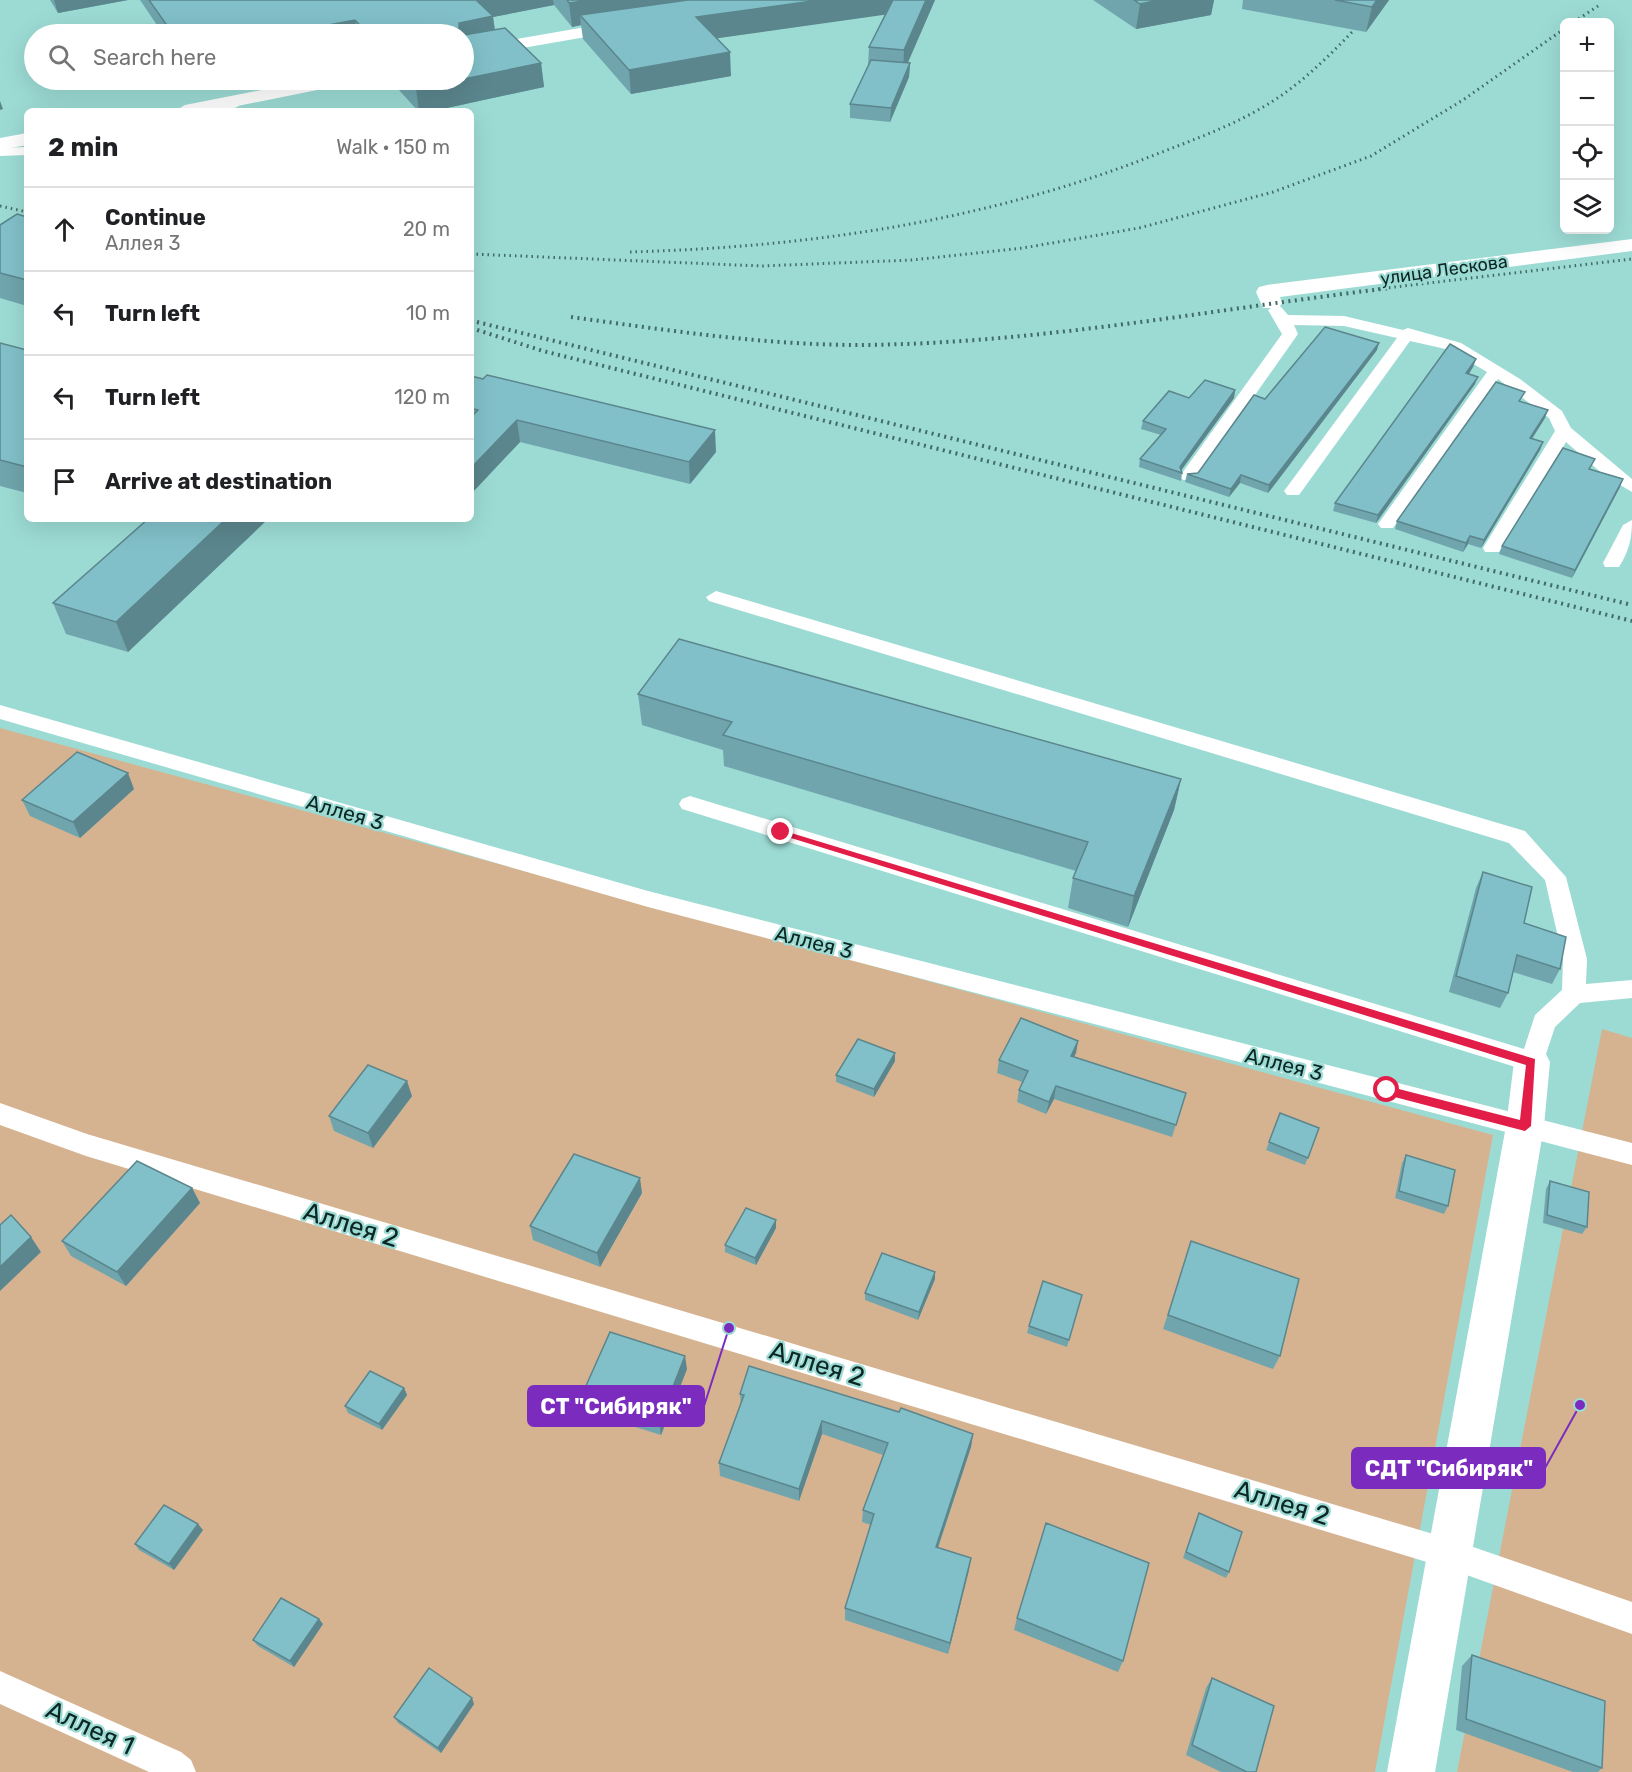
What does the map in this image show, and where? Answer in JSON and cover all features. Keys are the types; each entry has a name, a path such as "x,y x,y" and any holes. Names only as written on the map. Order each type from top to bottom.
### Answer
{"street":[{"path":"474,51 642,23"},
{"path":"226,107 296,90"},
{"path":"0,144 24,140"},
{"name":"улица Лескова","path":"1277,311 1267,292 1387,279 1503,261 1632,245"},
{"path":"1411,1772 1525,1126 1532,1062"}],"lane":[{"path":"0,152 24,151"},
{"path":"1277,311 1408,333 1455,346 1496,371 1556,415 1564,430 1611,472 1632,487"},
{"path":"1189,476 1290,334 1277,311"},
{"path":"1293,491 1408,333"},
{"path":"1388,524 1496,371"},
{"path":"1492,548 1564,430"},
{"path":"1612,563 1632,525"},
{"path":"716,597 1517,837 1555,877 1575,959 1574,994"},
{"name":"Аллея 3","path":"0,712 648,899 1632,1154"},
{"path":"690,804 1532,1062 1544,1022 1574,994 1632,989"},
{"name":"Аллея 2","path":"0,1114 86,1145 1450,1554 1632,1618"},
{"name":"Аллея 1","path":"0,1687 169,1764 179,1772"}],"shaded area":[{"path":"0,728 1493,1135 1375,1772 0,1772"},
{"path":"1602,1029 1632,1038 1632,1772 1457,1772"}],"building":[{"path":"149,0 476,0 493,16 459,24 359,24 355,20 334,24 166,24"},
{"path":"567,0 590,0 569,3"},
{"path":"688,0 820,0 696,17 730,52 629,70 580,15"},
{"path":"893,0 926,0 904,50 869,47"},
{"path":"1134,0 1159,0 1140,4"},
{"path":"1335,0 1377,0 1372,7"},
{"path":"505,28 541,63 474,77 474,33"},
{"path":"871,60 910,63 891,108 850,104"},
{"path":"17,214 24,216 24,279 0,273 0,225"},
{"path":"1325,327 1379,343 1269,485 1241,475 1231,489 1187,474 1198,473 1254,395 1265,399"},
{"path":"0,343 24,349 24,466 0,460"},
{"path":"1450,344 1476,359 1466,373 1478,377 1378,515 1335,503"},
{"path":"487,375 715,430 689,462 517,420 474,465 474,414 478,410 474,409 474,377 483,379"},
{"path":"1205,380 1235,390 1180,467 1182,473 1140,459 1166,429 1143,421 1169,391 1189,398"},
{"path":"1496,382 1525,392 1519,401 1548,410 1530,438 1543,442 1484,540 1470,536 1466,543 1397,521"},
{"path":"1563,448 1595,459 1589,469 1623,479 1575,570 1502,546"},
{"path":"145,522 223,522 116,622 53,603"},
{"path":"679,639 1181,779 1134,896 1073,878 1088,842 723,735 732,722 638,694"},
{"path":"77,752 128,773 73,822 22,800"},
{"path":"1483,872 1532,887 1524,923 1566,937 1560,969 1517,955 1508,993 1456,976"},
{"path":"1021,1018 1078,1041 1071,1056 1186,1093 1176,1125 1056,1086 1049,1102 1019,1090 1028,1071 999,1060"},
{"path":"858,1039 895,1053 874,1089 836,1075"},
{"path":"368,1065 407,1081 368,1133 329,1116"},
{"path":"1280,1113 1319,1128 1308,1158 1269,1142"},
{"path":"574,1154 640,1178 597,1253 530,1226"},
{"path":"1406,1155 1455,1170 1448,1206 1399,1191"},
{"path":"137,1161 192,1188 117,1272 62,1241"},
{"path":"1550,1181 1589,1192 1587,1227 1547,1215"},
{"path":"746,1208 776,1220 755,1258 725,1245"},
{"path":"11,1215 31,1237 0,1267 0,1225"},
{"path":"1191,1241 1299,1279 1280,1356 1168,1315"},
{"path":"882,1253 935,1272 919,1312 865,1293"},
{"path":"1043,1281 1082,1295 1069,1340 1029,1326"},
{"path":"610,1332 685,1356 659,1422 581,1397"},
{"path":"749,1366 899,1412 901,1408 973,1434 936,1547 971,1558 950,1643 845,1608 874,1514 863,1510 888,1443 822,1421 799,1489 719,1463 744,1395 740,1394"},
{"path":"370,1371 404,1388 379,1424 345,1406"},
{"path":"164,1505 198,1524 169,1564 135,1544"},
{"path":"1199,1513 1242,1532 1229,1572 1186,1552"},
{"path":"1046,1523 1149,1563 1123,1661 1017,1618"},
{"path":"281,1598 319,1619 290,1661 253,1640"},
{"path":"1472,1655 1605,1701 1602,1768 1466,1719"},
{"path":"429,1668 472,1698 438,1748 394,1717"},
{"path":"1212,1678 1274,1706 1256,1772 1247,1772 1192,1745"}],"railway":[{"path":"1580,18 1601,4"},
{"path":"630,252 765,244 832,236 964,213 1029,197 1157,154 1233,123 1287,92 1354,30"},
{"path":"474,254 762,266 912,260 1023,248 1139,228 1273,192 1371,156 1463,100 1560,32"},
{"path":"0,206 24,211"},
{"path":"1378,289 1632,259"},
{"path":"571,317 715,336 787,342 859,345 926,343 1059,332 1390,288"},
{"path":"477,322 1632,605"},
{"path":"474,329 543,351 1632,621"}],"place":[{"name":"СТ \"Сибиряк\"","path":"729,1328"},
{"name":"СДТ \"Сибиряк\"","path":"1580,1405"}],"route":[{"path":"781,832 1532,1062 1525,1126 1387,1090"}]}
